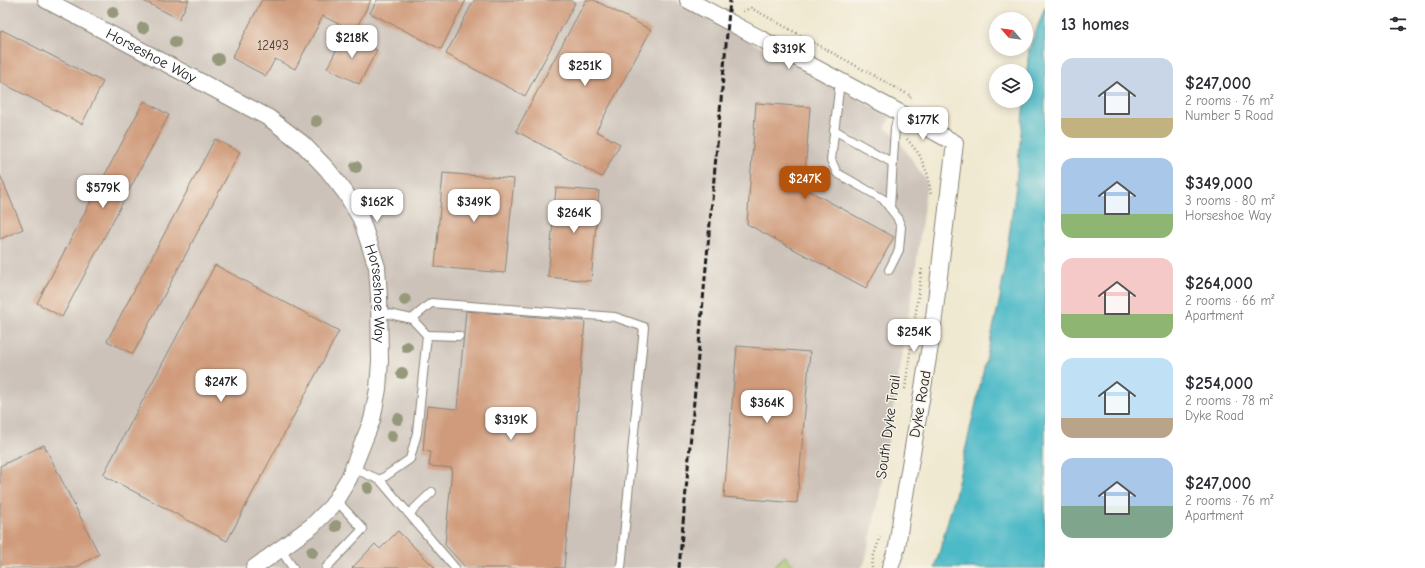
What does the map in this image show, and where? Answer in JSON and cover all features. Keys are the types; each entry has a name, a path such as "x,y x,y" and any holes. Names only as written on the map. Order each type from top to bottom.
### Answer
{"street":[{"name":"Horseshoe Way","path":"46,0 269,118 303,144 327,169 345,192 361,220 377,267 380,312 380,361 378,389 372,420 349,478 332,506 312,526 255,568"},
{"path":"688,0 899,112"},
{"name":"Dyke Road","path":"890,568 897,547 932,334 955,143 899,112"}],"lane":[{"path":"840,81 831,160 838,173 883,199 897,217 901,227 899,250 889,270"},
{"path":"890,208 895,128 899,112"},
{"path":"834,130 893,163"},
{"path":"412,320 431,303 615,317 644,327 621,568"},
{"path":"380,312 412,320 427,335 458,336"},
{"path":"380,480 410,459 417,433 427,335"},
{"path":"353,468 380,480 455,568"},
{"path":"409,514 432,492"},
{"path":"326,568 363,529 336,500"},
{"path":"281,550 293,568"}],"path":[{"path":"737,12 751,8 911,96"},
{"path":"904,135 919,154 928,175 931,198"},
{"name":"South Dyke Trail","path":"904,394 923,264"},
{"path":"872,568 873,558 882,532"}],"shaded area":[{"path":"0,0 674,0 891,117 885,128 895,135 927,182 914,282 879,498 865,562 861,568 0,568"}],"green space":[{"path":"785,556 796,568 772,568"}],"water":[{"path":"1045,7 1045,568 935,568 955,495 1000,298 1015,194 1023,108 1033,108 1033,64 1028,64 1028,56 1033,56 1033,38"}],"building":[{"path":"142,0 189,0 179,19"},
{"path":"262,0 371,0 354,32 323,16 295,69 275,59 266,76 232,58"},
{"path":"377,0 466,0 441,49 370,13"},
{"path":"474,0 569,0 575,3 525,96 446,54"},
{"path":"586,0 594,0 651,30 596,131 620,144 602,177 516,131"},
{"path":"2,30 103,82 82,124 0,82 0,33"},
{"path":"345,34 377,50 359,84 327,68"},
{"path":"144,101 169,115 62,317 37,303"},
{"path":"756,103 810,107 804,188 894,237 866,288 747,224"},
{"path":"215,139 240,152 133,354 107,341"},
{"path":"443,173 514,179 505,273 435,267"},
{"path":"0,175 23,229 0,239"},
{"path":"556,188 599,191 591,281 548,277"},
{"path":"215,265 339,331 227,541 103,475"},
{"path":"466,311 585,321 564,568 466,568 445,545 452,468 429,466 431,452 423,451 427,406 457,409"},
{"path":"737,346 810,352 797,503 724,497"},
{"path":"44,445 99,554 75,568 0,568 0,466"},
{"path":"398,531 435,568 352,568 375,544 380,549"}],"railway":[{"path":"679,568 730,0"}]}
